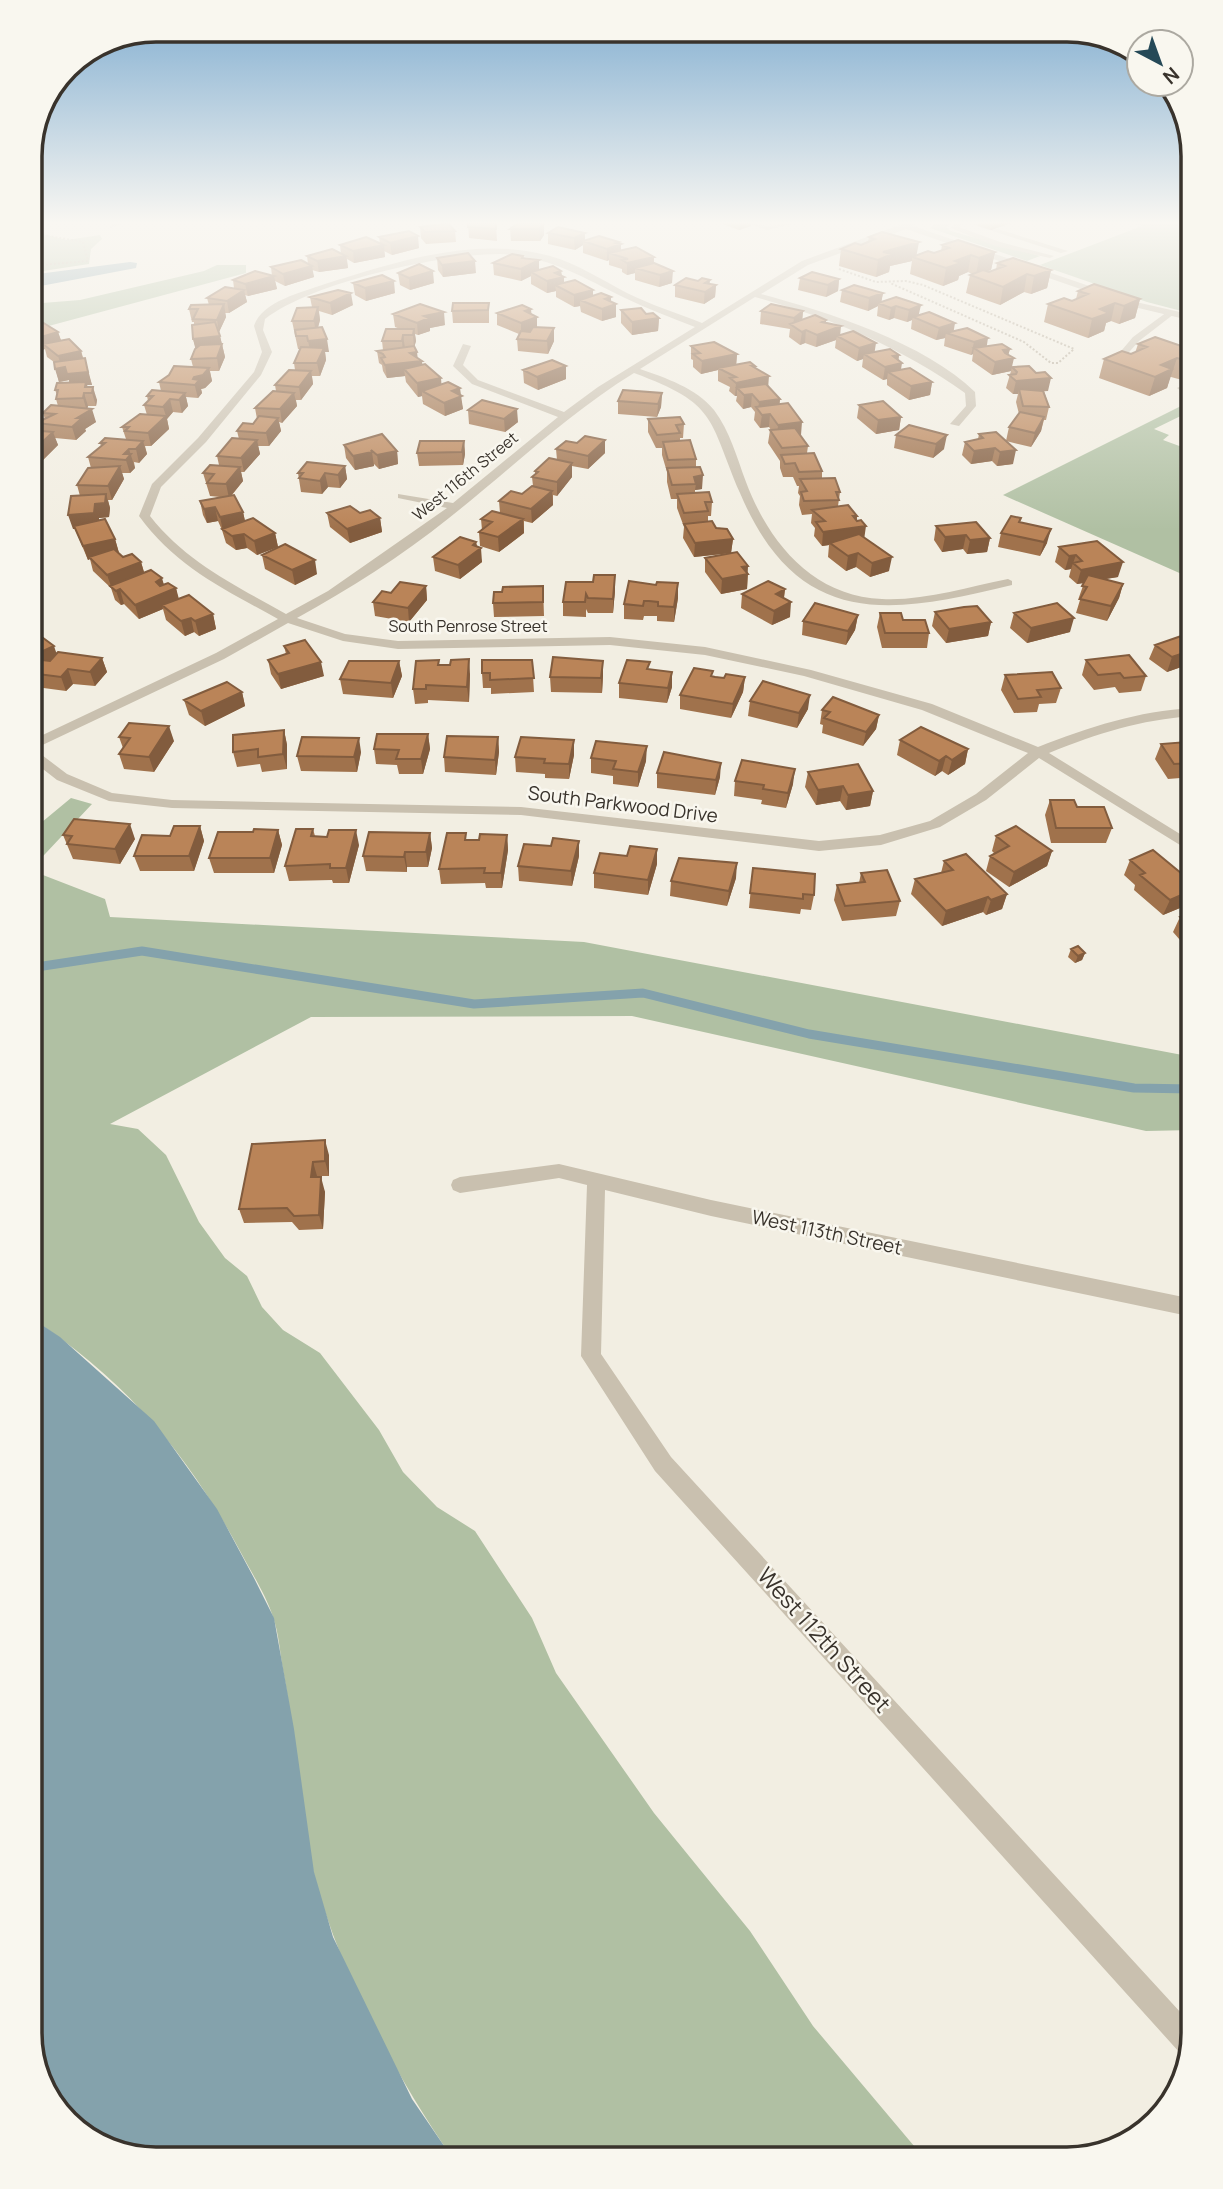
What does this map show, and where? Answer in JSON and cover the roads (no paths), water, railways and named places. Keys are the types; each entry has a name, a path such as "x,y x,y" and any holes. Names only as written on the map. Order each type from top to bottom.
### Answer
{"street":[{"name":"South Penrose Street","path":"258,325 257,329 267,352 258,373 202,440 156,485 144,516 163,540 194,566 286,619 343,637 398,645 610,641 705,651 806,673 928,707 1038,752 1181,841"},
{"path":"855,325 946,373 970,391 971,406 955,424"},
{"name":"West 116th Street","path":"42,740 220,656 332,594 456,507 565,416 632,369 701,326"},
{"path":"466,346 458,366 475,382 565,416"},
{"path":"632,369 670,383 710,411 730,449 746,494 762,527 787,564 814,585 840,596 882,603 1009,583"},
{"path":"402,496 456,507"},
{"name":"South Parkwood Drive","path":"42,761 62,777 109,797 173,804 521,811 819,846 880,841 935,824 981,797 1038,752 1101,727 1181,713"},
{"name":"West 113th Street","path":"460,1185 559,1171 711,1208 1181,1306"},
{"name":"West 112th Street","path":"596,1180 591,1356 663,1464 1181,2033"}],"lane":[{"path":"1103,366 1121,359 1135,340 1158,325"}],"water":[{"path":"42,1325 60,1337 154,1421 217,1509 274,1618 294,1729 314,1872 333,1937 412,2099 445,2147 148,2147 119,2141 93,2128 70,2108 54,2083 46,2063 42,2033"}],"waterway":[{"path":"42,966 142,951 474,1004 643,993 809,1034 1134,1088 1181,1089"}]}
